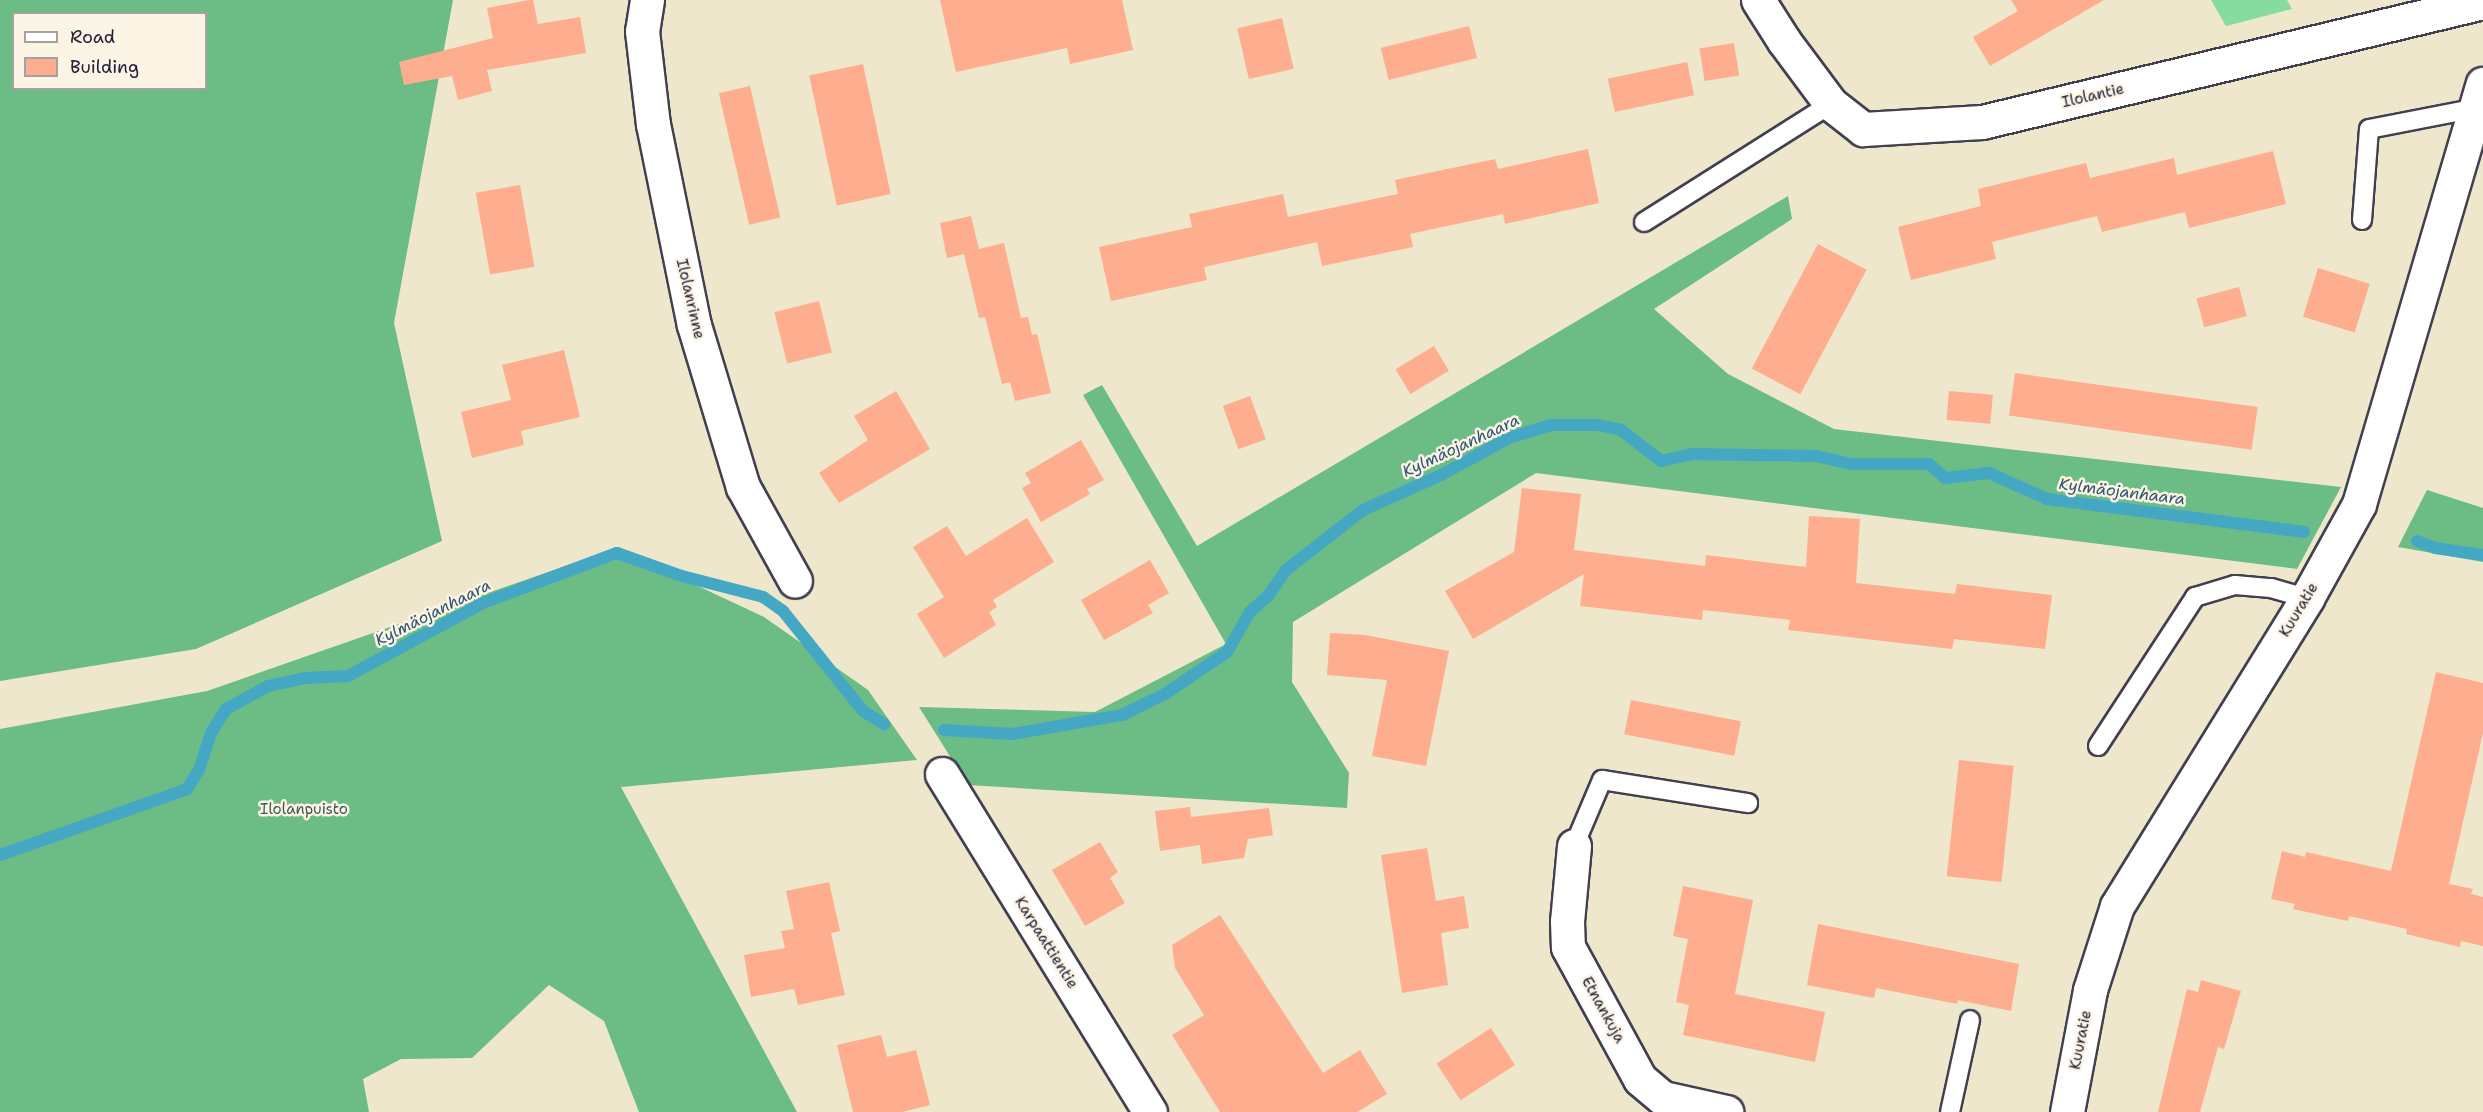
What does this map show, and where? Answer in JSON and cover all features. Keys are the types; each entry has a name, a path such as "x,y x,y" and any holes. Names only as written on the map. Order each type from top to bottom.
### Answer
{"street":[{"name":"Ilolanrinne","path":"647,0 642,31 652,124 694,325 743,487 795,581"},
{"name":"Ilolantie","path":"1758,0 1784,41 1831,104 1863,129 1982,122 2483,2"},
{"name":"Kuuratie","path":"2067,1112 2090,990 2117,906 2307,598 2359,504 2480,96"},
{"name":"Karpaattientie","path":"942,774 1150,1112"},
{"name":"Etnankuja","path":"1574,846 1567,921 1568,947 1640,1079 1663,1098 1718,1111"}],"lane":[{"path":"2362,220 2369,129 2480,96"},
{"path":"1644,222 1831,104"},
{"path":"2098,746 2195,597 2235,585 2271,588 2307,598"},
{"path":"1574,846 1602,780 1748,803"},
{"path":"1950,1112 1970,1020"}],"green space":[{"path":"0,0 453,0 394,323 442,541 196,649 0,681"},
{"path":"2211,0 2287,0 2292,9 2226,26"},
{"path":"1788,196 1792,219 1654,309 1728,374 1834,429 2341,487 2297,569 1536,473 1293,622 1292,682 1349,773 1347,808 968,785 919,707 1095,712 1226,644 1083,395 1102,385 1197,546"},
{"path":"2427,490 2483,508 2483,562 2398,547"},
{"name":"Ilolanpuisto","path":"617,548 764,617 868,690 917,760 621,787 797,1112 639,1112 604,1021 549,985 472,1058 401,1059 363,1079 369,1112 0,1112 0,729 207,691"}],"building":[{"path":"533,0 538,24 580,17 586,53 487,70 492,91 458,100 452,76 404,85 399,62 493,38 487,8"},
{"path":"940,0 1122,0 1133,50 1070,64 1067,48 956,72"},
{"path":"2011,0 2104,0 1990,66 1973,37 2018,11"},
{"path":"1282,18 1294,69 1249,79 1237,28"},
{"path":"1469,26 1477,58 1389,80 1381,48"},
{"path":"1734,43 1739,76 1705,81 1699,48"},
{"path":"1687,62 1694,95 1615,112 1608,79"},
{"path":"863,64 891,194 837,206 809,75"},
{"path":"750,86 780,218 749,225 719,93"},
{"path":"1588,149 1599,203 1505,224 1503,214 1410,234 1413,247 1322,266 1317,242 1204,267 1207,280 1111,301 1099,247 1192,227 1189,214 1283,194 1288,217 1398,194 1395,180 1495,159 1498,169"},
{"path":"2273,151 2286,204 2189,228 2185,212 2102,232 2097,216 1992,242 1996,259 1911,280 1898,227 1981,206 1978,189 2086,163 2090,178 2174,158 2177,175"},
{"path":"520,185 534,267 490,275 476,193"},
{"path":"971,216 979,249 1004,243 1021,318 1028,317 1032,335 1037,334 1051,393 1015,401 1010,382 1002,384 985,317 979,318 964,254 947,258 940,223"},
{"path":"1818,244 1867,270 1800,394 1752,368"},
{"path":"2318,268 2370,284 2355,333 2303,317"},
{"path":"2239,287 2247,316 2204,327 2196,298"},
{"path":"819,301 832,352 787,364 774,312"},
{"path":"1434,346 1449,371 1410,394 1395,369"},
{"path":"564,350 580,417 521,431 524,445 472,458 461,412 511,400 502,365"},
{"path":"2015,373 2258,407 2252,450 2009,416"},
{"path":"896,391 930,449 839,503 819,473 868,440 854,416"},
{"path":"1949,391 1993,395 1990,424 1946,420"},
{"path":"1250,396 1266,439 1238,449 1223,406"},
{"path":"1081,440 1104,480 1087,489 1090,494 1041,522 1022,488 1031,483 1025,473"},
{"path":"1522,488 1581,494 1574,550 1705,566 1706,555 1806,567 1809,516 1860,519 1856,583 1955,594 1957,584 2052,595 2045,649 1954,639 1952,649 1788,630 1790,620 1703,610 1702,620 1580,606 1584,574 1473,639 1445,591 1514,552"},
{"path":"1027,518 1054,562 993,600 997,607 989,612 996,625 944,658 917,614 944,597 913,547 947,526 966,556"},
{"path":"1150,560 1169,593 1148,605 1153,613 1104,640 1081,600"},
{"path":"1330,633 1365,635 1449,651 1426,766 1372,756 1387,680 1327,675"},
{"path":"2436,672 2483,683 2483,733 2449,884 2473,889 2471,894 2483,897 2483,946 2461,941 2460,947 2406,934 2407,929 2349,916 2348,921 2293,909 2295,904 2271,899 2282,851 2305,857 2306,852 2391,871"},
{"path":"1631,700 1741,721 1734,756 1624,734"},
{"path":"1959,760 2014,766 2001,882 1947,876"},
{"path":"1190,807 1191,817 1269,808 1273,835 1248,839 1244,858 1202,864 1200,845 1160,851 1155,811"},
{"path":"1100,842 1118,872 1110,878 1125,903 1085,926 1052,870"},
{"path":"1427,848 1436,901 1464,896 1469,928 1441,933 1448,985 1402,993 1381,855"},
{"path":"829,882 840,931 831,933 845,995 798,1005 794,989 751,997 744,955 785,948 781,931 794,929 786,891"},
{"path":"1683,886 1753,900 1735,994 1825,1012 1815,1062 1683,1035 1689,1005 1676,1002 1688,939 1673,936"},
{"path":"1220,915 1323,1073 1360,1050 1387,1094 1357,1112 1220,1112 1172,1035 1204,1015 1175,968 1172,945"},
{"path":"1818,924 2019,964 2011,1011 1958,1000 1957,1004 1876,988 1874,998 1807,985"},
{"path":"2201,980 2241,991 2224,1049 2218,1047 2200,1112 2158,1112 2187,989 2198,992"},
{"path":"1491,1028 1515,1065 1460,1100 1436,1063"},
{"path":"881,1035 887,1057 916,1050 930,1105 902,1112 853,1112 837,1045"}],"waterway":[{"name":"Kylmäojanhaara","path":"944,730 1012,734 1122,715 1165,694 1227,652 1250,612 1268,596 1286,570 1363,510 1441,475 1509,438 1551,425 1598,425 1621,430 1661,461 1692,454 1816,456 1851,464 1929,464 1945,478 1989,473 2047,499 2304,532"},
{"name":"Kylmäojanhaara","path":"2417,541 2435,548 2483,555"},
{"name":"Kylmäojanhaara","path":"0,855 187,789 199,770 211,733 226,709 268,686 305,678 348,676 483,603 617,553 682,576 763,597 783,611 863,711 884,724"}]}
